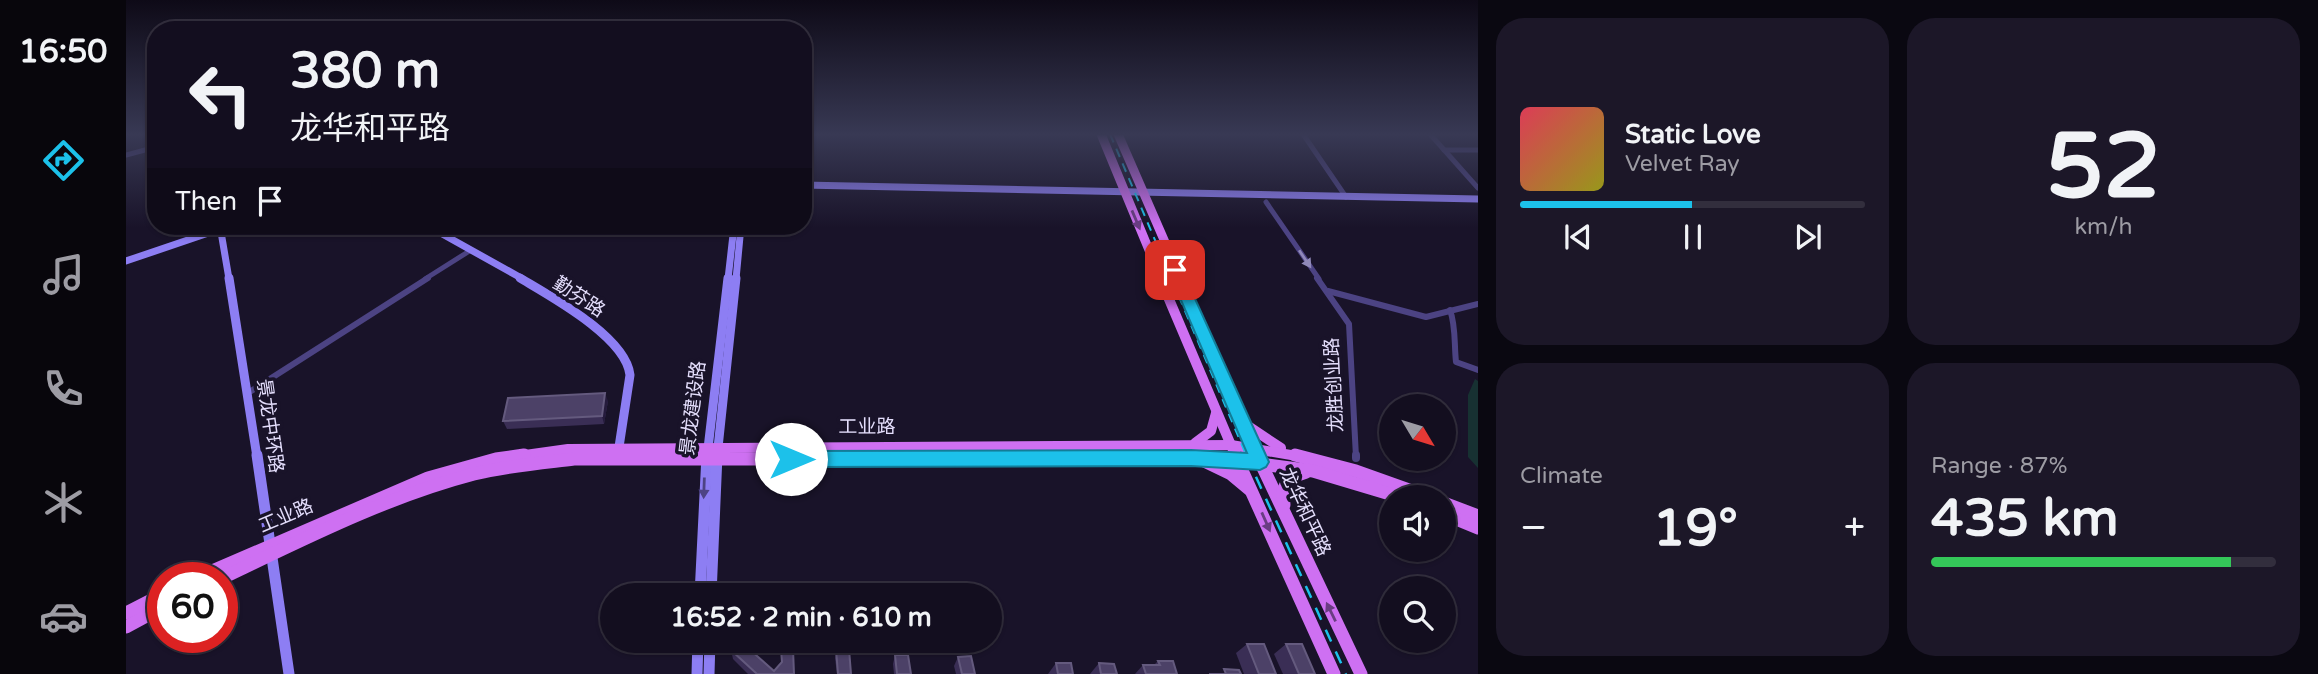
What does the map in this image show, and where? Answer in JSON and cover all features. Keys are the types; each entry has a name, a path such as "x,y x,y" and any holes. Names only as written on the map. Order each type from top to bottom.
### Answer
{"main road":[{"name":"龙华和平路","path":"1114,165 1216,410 1334,674"},
{"name":"龙华和平路","path":"1130,165 1253,447 1361,674"},
{"path":"812,187 1125,194 1265,201 1478,201"},
{"path":"1142,195 1478,201"},
{"path":"126,259 196,235"},
{"name":"景龙中环路","path":"223,235 289,674"},
{"name":"勤芬路","path":"444,235 568,308 619,349 630,368 619,447"},
{"name":"景龙建设路","path":"701,583 733,235"},
{"name":"景龙建设路","path":"711,583 712,452 740,235"},
{"path":"1216,410 1208,435 1190,451 1231,474 1252,493"},
{"path":"1239,416 1267,440 1300,455"},
{"name":"工业路","path":"237,562 481,472 574,459 712,452 1190,451 1231,444 1357,464 1403,485"},
{"name":"工业路","path":"238,569 271,549 409,485 470,465 542,451 619,447 712,452"},
{"name":"工业路","path":"1190,451 1322,473 1379,491"},
{"path":"1285,515 1283,491 1289,478 1301,473 1322,473"},
{"path":"1456,508 1478,516"},
{"path":"1456,519 1478,528"},
{"path":"126,613 147,602"},
{"path":"126,627 147,616"},
{"path":"697,674 698,653"},
{"path":"709,674 710,653"}],"street":[{"path":"1324,165 1346,197"},
{"path":"1458,165 1478,188"},
{"name":"龙胜创业路","path":"1265,201 1349,326 1357,464"},
{"path":"248,393 471,250"},
{"path":"1327,291 1419,316 1437,316 1450,310 1478,304"},
{"path":"1450,310 1455,323 1453,337 1456,362 1478,370"}],"green space":[{"path":"1475,379 1478,381 1478,468 1468,457 1468,395"}],"building":[{"path":"605,393 602,416 503,421 508,398"},
{"path":"1247,644 1264,644 1276,674 1259,674"},
{"path":"1286,644 1302,644 1315,674 1299,674"},
{"path":"734,653 754,653 774,671 782,662 781,653 793,653 794,674 757,674"},
{"path":"836,653 849,653 851,674 838,674"},
{"path":"895,655 908,655 911,674 897,674"},
{"path":"971,656 975,674 962,674 958,657"},
{"path":"1158,661 1173,661 1177,674 1146,674 1143,665 1160,665"},
{"path":"1056,663 1071,663 1073,674 1058,674"},
{"path":"1099,663 1114,664 1117,674 1101,674"},
{"path":"1224,669 1239,670 1241,674 1226,674"}],"railway":[{"path":"1123,165 1247,457"},
{"path":"1246,455 1346,674"}],"route":[{"path":"791,459 1191,458 1260,462 1175,270"}]}
